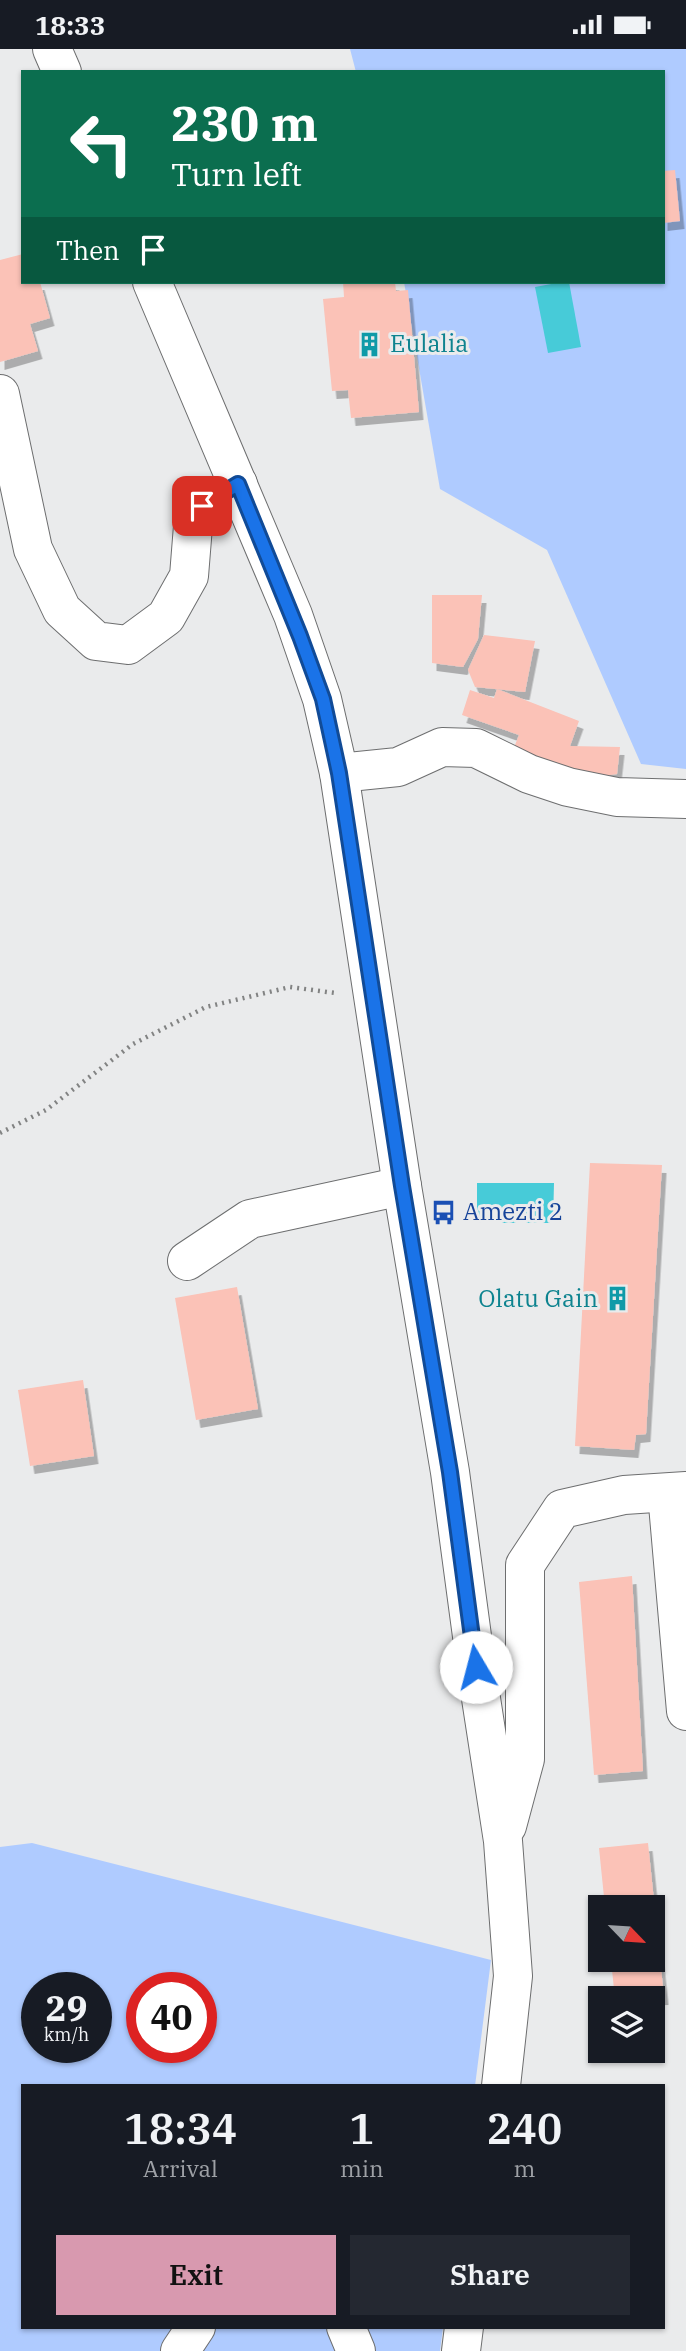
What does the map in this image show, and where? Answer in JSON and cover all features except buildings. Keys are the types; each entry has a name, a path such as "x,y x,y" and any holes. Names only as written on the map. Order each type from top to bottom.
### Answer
{"street":[{"path":"52,49 61,70"},
{"path":"153,284 297,627 323,699 339,773 402,1186 450,1472 503,1841 513,1976 501,2084"},
{"path":"0,394 33,549 62,610 96,641 128,645 166,617 189,576 193,526 202,506 238,484"},
{"path":"339,773 398,767 442,747 476,748 529,774 568,787 617,797 686,799"},
{"path":"187,1261 250,1219 402,1186"},
{"path":"503,1841 525,1759 525,1565 562,1509 624,1495 677,1492 686,1711"},
{"path":"180,2351 195,2329"},
{"path":"347,2329 356,2351"},
{"path":"461,2351 464,2329"}],"path":[{"path":"0,1133 46,1110 133,1044 206,1007 290,987 373,999"}],"shaded area":[{"path":"350,49 686,49 686,769 641,764 547,550 440,489 404,284 665,284 665,70 355,70"},
{"path":"569,284 581,347 548,353 535,287"},
{"path":"477,1183 554,1183 553,1223 477,1223"},
{"path":"32,1843 491,1960 475,2084 21,2084 21,2329 443,2329 440,2351 0,2351 0,1847"}],"place":[{"name":"Eulalia","path":"370,344"},
{"name":"Amezti 2","path":"443,1212"},
{"name":"Olatu Gain","path":"618,1299"}],"route":[{"path":"202,506 238,484 293,615 323,699 346,809 402,1186 450,1472 476,1667"}]}
